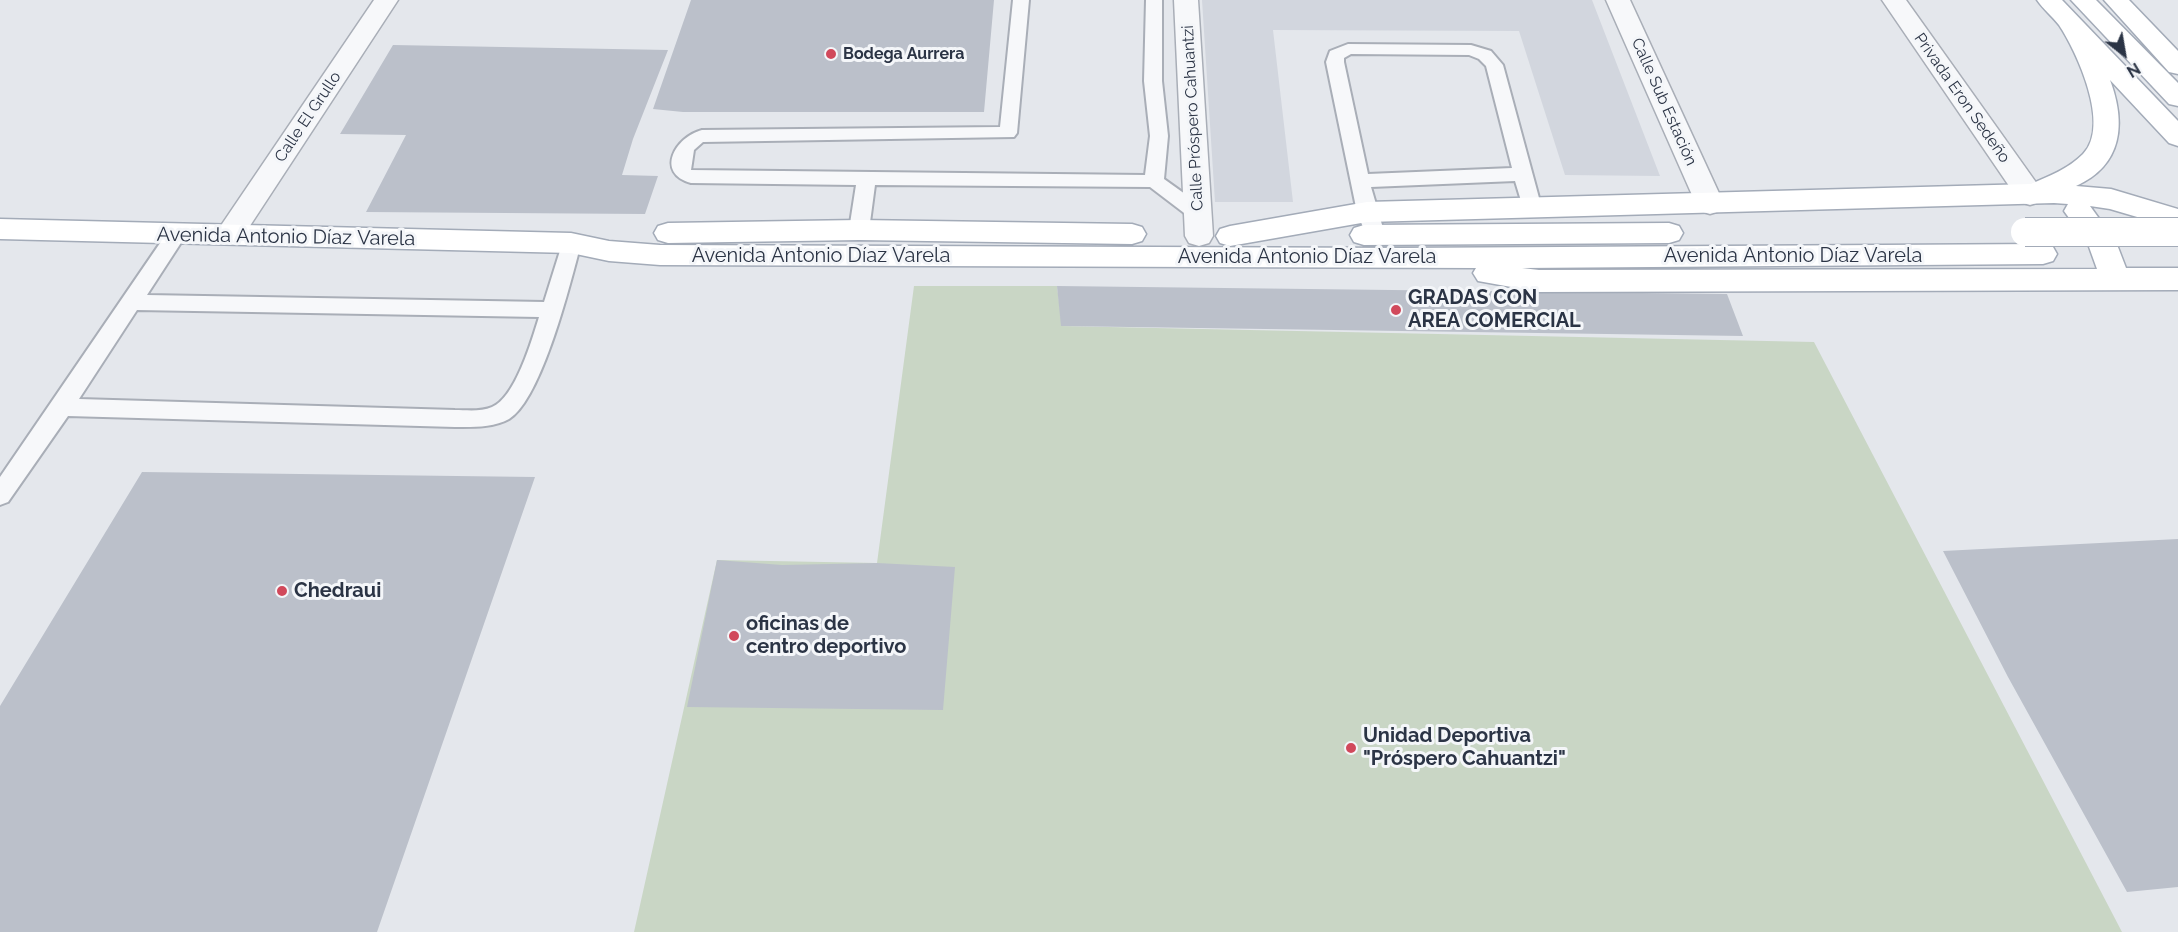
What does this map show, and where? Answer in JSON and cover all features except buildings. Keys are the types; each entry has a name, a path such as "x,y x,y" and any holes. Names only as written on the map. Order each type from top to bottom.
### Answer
{"main road":[{"path":"2049,0 2178,137"},
{"path":"2083,0 2178,98"},
{"path":"2116,0 2178,66"},
{"path":"2142,0 2178,37"},
{"path":"2042,194 2084,169 2103,146 2108,132 2109,117 2102,85 2070,23"},
{"path":"2042,194 2073,206 2101,238 2111,262 2113,279"},
{"path":"1371,224 1532,209 2042,194 2111,199 2178,219"},
{"name":"Avenida Antonio Díaz Varela","path":"571,243 616,234 1199,225 1230,236 1371,224 2034,243"},
{"name":"Avenida Antonio Díaz Varela","path":"0,229 571,243 609,251 660,255 1400,258 2034,243"},
{"path":"2034,243 2178,232"},
{"path":"2034,243 2178,255"},
{"path":"1400,258 1539,281 2178,279"}],"street":[{"name":"Calle El Grullo","path":"230,234 386,0"},
{"name":"Calle Próspero Cahuantzi","path":"1186,0 1199,225"},
{"name":"Calle Sub Estación","path":"1618,0 1710,204"},
{"name":"Privada Eron Sedeño","path":"1894,0 2042,194"}],"lane":[{"path":"1021,0 1008,133 702,136 692,138 686,144 681,164 682,173 691,177 1154,181 1199,225"},
{"path":"1154,0 1153,81 1159,136 1154,181"},
{"path":"1371,224 1335,62 1336,55 1348,49 1471,50 1485,55 1494,65 1532,209"},
{"path":"1361,181 1522,174"},
{"path":"859,230 867,177"},
{"path":"0,495 62,407 176,235"},
{"path":"62,407 384,416 478,417 501,412 518,398 552,310 571,243"},
{"path":"133,302 552,310"}],"shaded area":[{"path":"1202,0 1592,0 1660,176 1565,175 1519,31 1273,30 1293,202 1215,202"}],"green space":[{"name":"Unidad Deportiva \"Próspero Cahuantzi\"","path":"914,286 1057,286 1062,326 1814,342 2122,932 634,932 717,560 877,563"}],"place":[{"name":"Bodega Aurrera","path":"831,54"},
{"name":"GRADAS CON AREA COMERCIAL","path":"1396,310"},
{"name":"Chedraui","path":"282,591"},
{"name":"oficinas de centro deportivo","path":"734,636"},
{"name":"Unidad Deportiva \"Próspero Cahuantzi\"","path":"1351,748"}]}
